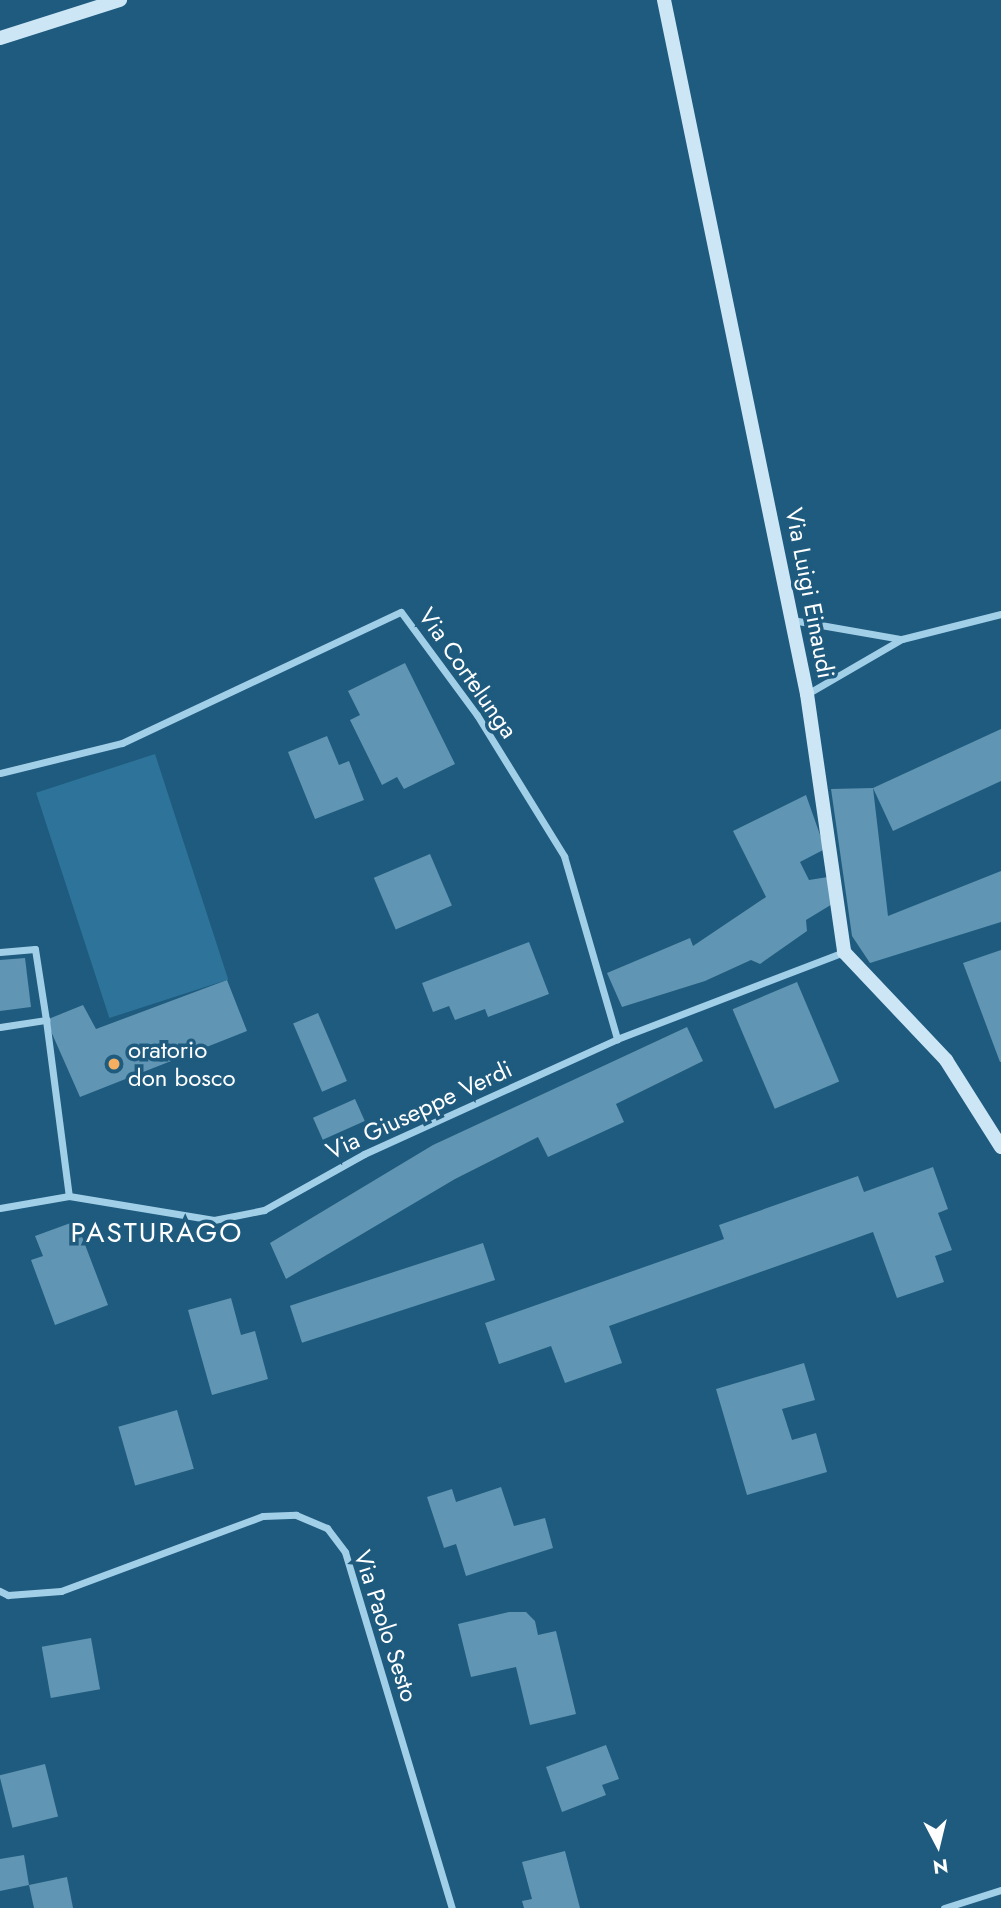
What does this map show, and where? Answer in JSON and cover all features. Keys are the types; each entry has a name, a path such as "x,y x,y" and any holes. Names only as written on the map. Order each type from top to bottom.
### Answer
{"street":[{"path":"0,38 120,0"},
{"name":"Via Luigi Einaudi","path":"664,0 807,694 844,953"},
{"name":"Via Cortelunga","path":"0,773 122,743 401,612 477,715 564,856 617,1039"},
{"path":"807,694 902,639 1001,614"},
{"path":"792,620 902,639"},
{"path":"0,952 35,948 69,1196"},
{"path":"844,953 946,1059 1001,1147"},
{"name":"Via Giuseppe Verdi","path":"0,1208 69,1196 214,1220 264,1210 364,1154 617,1039 844,953"},
{"path":"0,1027 46,1020"},
{"name":"Via Paolo Sesto","path":"0,1591 8,1595 61,1591 263,1516 296,1515 327,1528 345,1552 452,1908"},
{"path":"944,1908 1001,1890"}],"shaded area":[{"path":"155,754 228,979 109,1018 36,793"}],"building":[{"path":"405,663 455,764 404,789 397,777 382,785 350,720 360,715 348,691"},
{"path":"1001,729 1001,781 893,831 873,788"},
{"path":"327,736 339,765 349,761 364,800 315,819 288,752"},
{"path":"873,788 888,916 1001,871 1001,922 870,963 852,936 831,789"},
{"path":"806,795 825,849 800,862 809,880 828,877 834,903 806,920 807,931 760,964 751,960 705,981 622,1007 607,973 690,938 693,946 766,897 733,831"},
{"path":"430,854 452,906 396,929 374,878"},
{"path":"529,942 549,994 488,1017 485,1009 455,1020 449,1006 433,1012 422,983"},
{"path":"1001,950 1001,1062 1000,1062 963,963"},
{"path":"25,958 31,1007 0,1011 0,960"},
{"name":"oratorio don bosco","path":"227,980 247,1031 80,1097 46,1020 83,1005 96,1029"},
{"path":"797,982 839,1081 775,1109 733,1009"},
{"path":"318,1013 347,1081 322,1092 293,1024"},
{"path":"687,1027 703,1061 616,1104 624,1122 548,1157 538,1137 455,1179 286,1279 270,1243 433,1145"},
{"path":"355,1099 365,1121 323,1140 313,1118"},
{"path":"933,1167 948,1209 938,1213 952,1250 935,1256 944,1282 897,1298 873,1232 609,1326 622,1363 565,1383 551,1346 499,1364 485,1323 724,1239 719,1225 858,1176 864,1192"},
{"path":"76,1221 108,1305 55,1325 31,1260 43,1256 35,1236"},
{"path":"483,1243 495,1280 302,1343 290,1306"},
{"path":"231,1298 241,1335 255,1331 268,1379 212,1395 188,1310"},
{"path":"804,1363 815,1400 782,1409 792,1440 816,1433 827,1472 747,1495 716,1389"},
{"path":"177,1410 194,1469 135,1485 118,1427"},
{"path":"501,1487 514,1526 545,1518 553,1548 466,1576 456,1544 444,1548 427,1497 452,1489 456,1502"},
{"path":"509,1612 526,1612 535,1621 538,1635 556,1631 576,1714 530,1725 516,1667 471,1677 458,1624"},
{"path":"91,1638 100,1689 51,1698 42,1647"},
{"path":"606,1745 619,1779 602,1785 606,1795 562,1812 546,1767"},
{"path":"45,1764 58,1816 12,1828 0,1775"},
{"path":"565,1851 580,1908 524,1908 522,1901 532,1899 522,1862"},
{"path":"24,1855 29,1885 0,1891 0,1859"},
{"path":"67,1877 73,1908 34,1908 29,1885"}],"place":[{"name":"oratorio don bosco","path":"114,1064"}],"district":[{"name":"PASTURAGO","path":"157,1233"}]}
